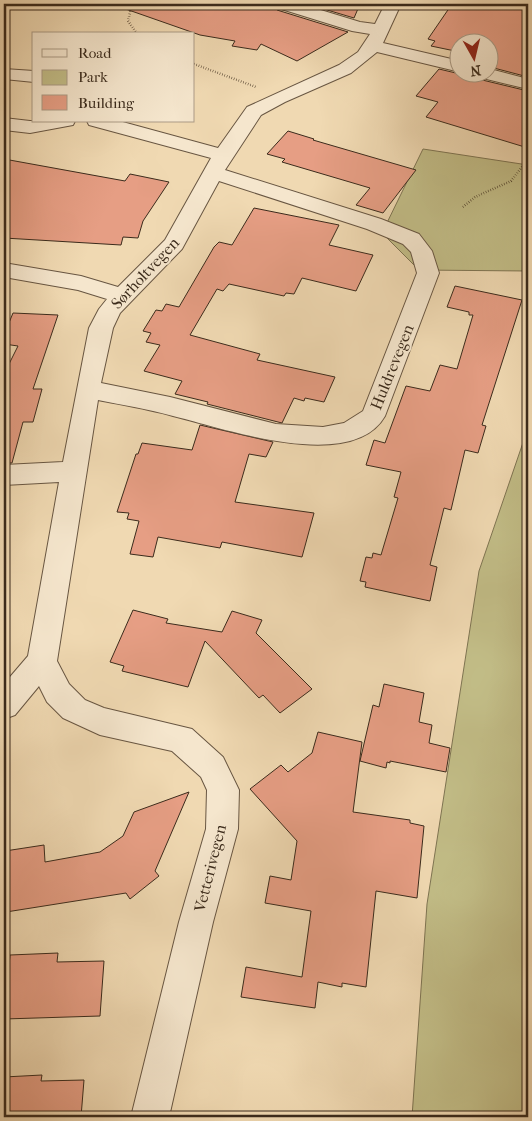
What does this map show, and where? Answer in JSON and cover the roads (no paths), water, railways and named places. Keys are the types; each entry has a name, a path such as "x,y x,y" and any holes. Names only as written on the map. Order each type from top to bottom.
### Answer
{"street":[{"path":"284,4 358,27 377,38 450,64"},
{"name":"Sørholtvegen","path":"42,662 88,389 101,328 110,308 174,244 218,164 254,111 286,94 345,69 364,56 377,38 393,4"},
{"path":"4,74 32,77"},
{"path":"500,77 528,84"},
{"path":"4,124 30,127 60,122"},
{"name":"Huldrevegen","path":"88,389 170,406 260,429 296,435 323,436 350,431 373,416 428,274 421,251 411,239 218,164 99,122"},
{"path":"4,270 81,283 121,296"},
{"path":"4,475 74,471"},
{"path":"4,706 42,662"},
{"name":"Vetterivegen","path":"42,662 58,693 74,709 100,721 181,739 212,767 223,790 222,829 196,922 150,1117"}]}
